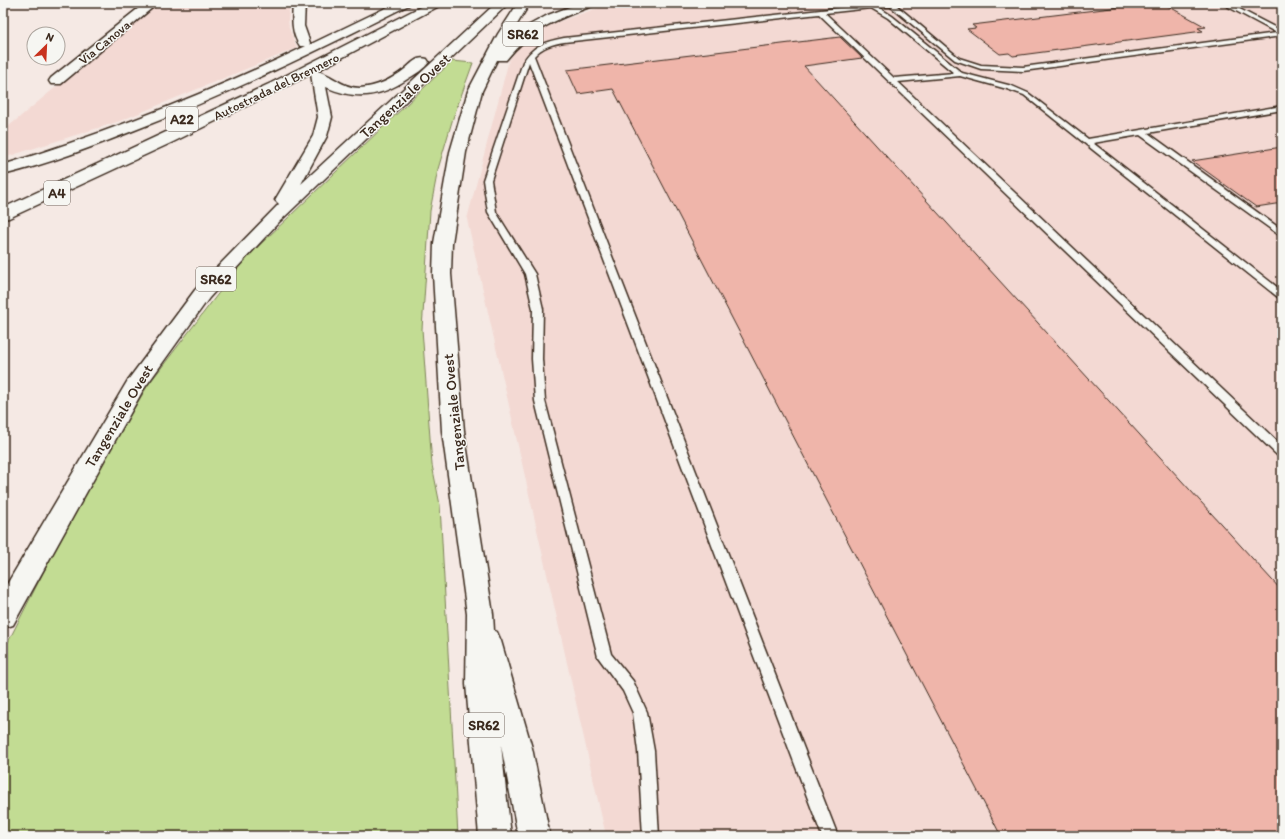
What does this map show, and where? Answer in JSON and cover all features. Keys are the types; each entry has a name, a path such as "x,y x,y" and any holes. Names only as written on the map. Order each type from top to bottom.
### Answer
{"main road":[{"name":"Via Canova","path":"56,81 152,3"},
{"path":"299,3 298,26 304,42"},
{"path":"3,170 43,159 146,121 292,58 405,3"},
{"name":"Autostrada del Brennero","path":"3,201 247,89 359,34 417,3"},
{"name":"Autostrada del Brennero","path":"3,214 354,48 436,3"},
{"name":"SR62","path":"272,219 320,136 325,117 317,75 336,88 347,90 366,91 388,86 404,77 492,3"},
{"name":"Tangenziale Ovest","path":"3,616 135,385 202,294 272,219 503,3"},
{"name":"Tangenziale Ovest","path":"495,836 480,684 480,614 454,431 442,274 443,243 458,152 475,92 504,34 524,3"},
{"name":"SR62","path":"475,92 516,38 537,24 591,3"},
{"name":"A4","path":"3,222 111,164"},
{"path":"480,614 517,748 534,836"}],"lane":[{"path":"651,836 646,751 640,712 628,686 605,657 540,400 537,359 538,308 530,274 492,212 487,180 526,62 530,55 542,44 564,40 900,3"},
{"path":"1224,3 1282,33"},
{"path":"891,4 957,59 969,65 985,69 1023,69 1282,33"},
{"path":"872,6 890,17 960,74 970,78 1017,89 1026,94 1282,296"},
{"path":"820,12 1282,453"},
{"path":"530,55 830,836"},
{"path":"1000,69 1017,89"},
{"path":"892,80 960,74"},
{"path":"1086,142 1282,108"},
{"path":"1141,132 1282,234"},
{"path":"1271,226 1282,224"}],"shaded area":[{"path":"157,3 290,3 288,19 289,28 297,48 120,121 3,158 3,131"},
{"path":"612,3 1282,3 1282,836 606,836 467,219 509,60 520,45 532,33 552,24"}],"green space":[{"path":"452,61 473,63 453,118 438,169 430,211 422,329 432,465 440,505 458,836 3,836 3,652 83,494 148,385 244,260"}],"building":[{"path":"1153,3 1158,6 1166,5 1206,27 1198,28 1203,31 1013,56 1009,53 1000,54 967,29 976,28 972,25"},
{"path":"840,37 862,58 804,66 1282,591 1282,836 1001,836 613,89 578,94 567,70"},
{"path":"1282,147 1282,203 1256,207 1192,161"}],"tunnel":[{"path":"304,43 317,75"}]}
